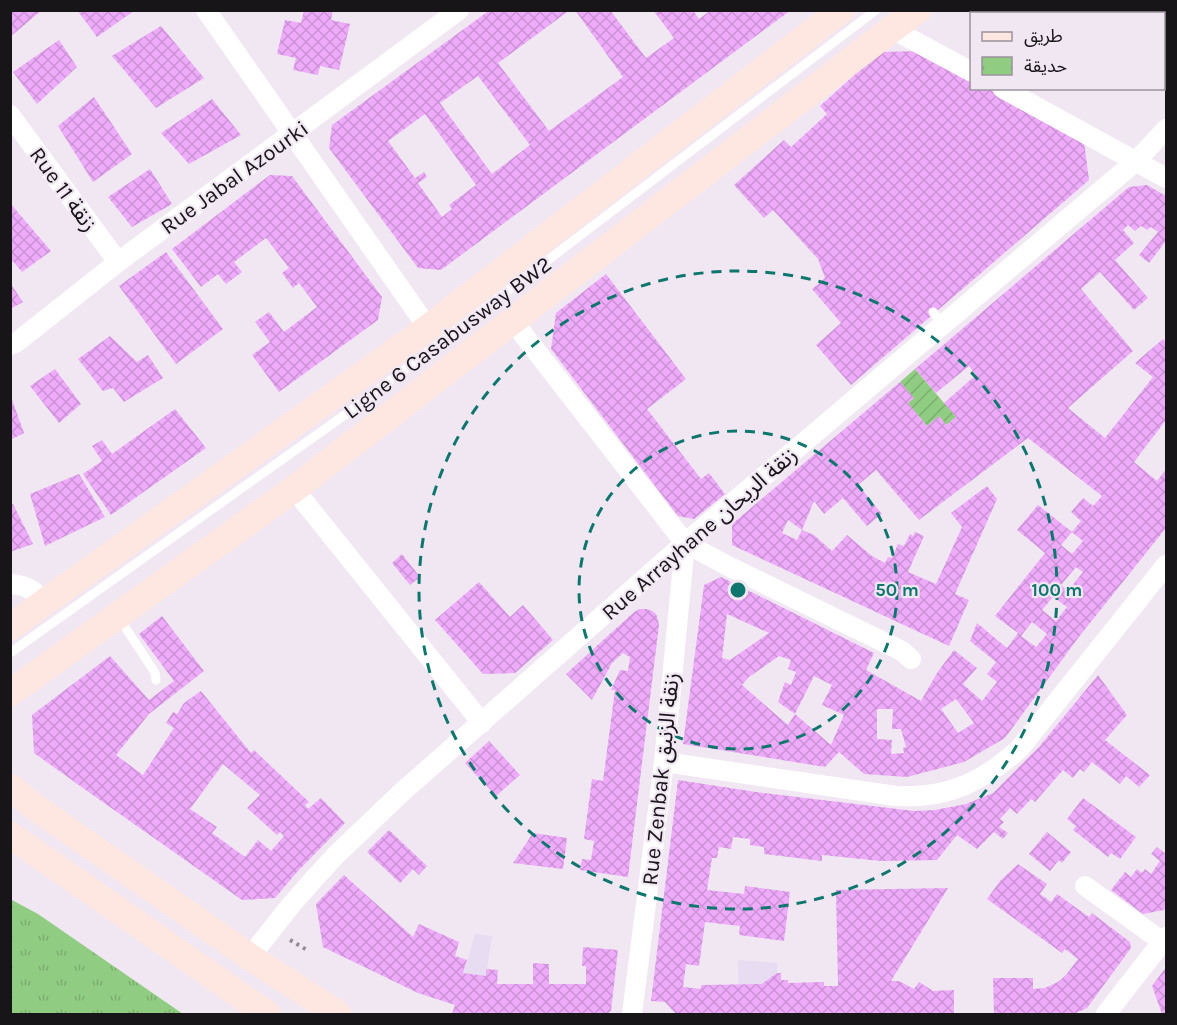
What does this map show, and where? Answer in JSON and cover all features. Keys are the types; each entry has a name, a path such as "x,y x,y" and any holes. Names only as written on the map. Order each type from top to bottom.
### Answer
{"main road":[{"path":"10,627 428,328 842,10"},
{"path":"10,693 294,489 512,320 884,20 918,10"},
{"path":"10,787 32,805 250,957 338,1014"},
{"path":"10,835 267,1014"}],"street":[{"path":"206,10 428,328"},
{"name":"Rue Jabal Azourki","path":"10,345 17,342 118,262 459,10"},
{"path":"884,20 970,71"},
{"path":"1006,90 1167,178"},
{"name":"Rue 11 زنقة","path":"10,116 118,262"},
{"name":"Rue Arrayhane زنقة الريحان","path":"250,957 291,905 336,855 401,793 938,318 1136,161 1167,129"},
{"path":"512,320 685,543 902,651 910,659"},
{"path":"294,489 482,723"},
{"name":"Rue Zenbak زنقة الزنبق","path":"632,1014 664,762 685,543"},
{"path":"664,762 896,796 916,797 936,794 972,782 1004,763 1020,748 1167,565"},
{"path":"10,584 25,586 46,603"},
{"path":"1085,886 1165,939 1106,1014"}],"lane":[{"name":"Ligne 6 Casabusway BW2","path":"10,653 346,414 884,20"},
{"path":"118,616 155,673 156,680"}],"path":[{"path":"290,940 307,950"}],"shaded area":[{"path":"475,934 492,936 480,1014 452,1014"},
{"path":"738,960 777,963 777,1014 739,1014"}],"green space":[{"path":"915,369 956,417 946,425 939,416 927,426 908,403 914,398 900,382"},
{"path":"10,899 38,914 183,1014 11,1014"}],"building":[{"path":"10,10 42,10 10,37"},
{"path":"77,10 135,10 97,37"},
{"path":"304,10 333,10 331,20 350,24 339,70 320,66 318,75 293,70 296,58 277,54 285,20 301,23"},
{"path":"490,10 570,10 498,63 549,131 623,77 575,10 610,10 646,58 674,38 653,10 693,10 699,19 711,10 791,10 441,270 418,268 329,148 332,125","holes":["478,76 530,145 492,174 440,103","425,114 476,185 449,205 452,209 442,217 418,183 427,177 424,172 415,178 388,141"]},
{"path":"161,26 204,78 156,108 112,56"},
{"path":"59,40 77,67 37,104 13,72"},
{"path":"919,51 970,79 970,90 992,90 1084,141 1089,180 851,385 816,345 841,323 812,289 825,278 818,259 773,210 764,218 734,185 784,140 791,147 827,114 820,106 880,52"},
{"path":"94,97 132,154 93,182 58,126"},
{"path":"212,99 241,135 189,164 161,133"},
{"path":"150,169 172,204 132,227 108,197"},
{"path":"270,175 292,176 382,297 378,320 279,392 252,355 270,342 255,322 269,312 284,332 317,307 299,283 293,288 282,273 289,268 266,238 234,262 242,272 226,284 218,274 201,287 172,249"},
{"path":"1147,185 1166,196 1166,241 1149,263 1139,255 1158,232 1151,227 1147,230 1141,226 1135,231 1128,225 1123,230 1134,243 1115,260 1148,298 1134,310 1100,272 1081,289 1133,351 1068,408 1105,438 1153,377 1135,363 1163,339 1166,342 1166,420 1134,462 1157,481 1166,469 1166,528 1078,638 1005,738 964,762 907,777 864,774 839,752 825,767 683,744 704,585 721,577 874,653 866,670 921,701 954,650 977,668 963,684 982,701 997,682 987,674 996,662 970,641 977,623 1007,648 1018,633 995,616 1045,553 1017,530 1038,505 1072,532 1081,521 1071,512 1083,498 1093,506 1102,496 1028,438 919,520 876,470 858,485 882,514 867,526 843,498 824,514 814,501 802,530 814,535 832,551 847,535 872,556 885,563 888,557 892,558 898,544 904,546 910,534 913,536 915,532 924,536 908,572 936,584 962,527 951,513 987,486 997,499 955,594 969,600 949,646 732,545 732,524 900,382 914,398 908,403 927,426 939,416 946,425 956,417 944,403 976,375 969,366 936,393 915,369 1129,187","holes":["788,520 802,530 797,540 782,533","1072,532 1083,541 1072,554 1061,545","1076,567 1083,572 1068,591 1061,585","1053,597 1067,607 1056,621 1042,610","727,614 769,633 730,660 722,658","1032,622 1047,634 1036,647 1021,636","779,656 791,660 788,669 796,672 791,685 785,682 778,702 795,714 788,725 742,685 749,677","814,676 832,685 822,705 844,715 831,745 795,714","956,699 974,723 958,733 941,709","877,709 893,709 892,729 901,729 906,747 903,748 904,753 891,754 892,740 877,739"]},
{"path":"10,203 51,251 22,272 10,258"},
{"path":"166,252 223,329 176,364 119,286"},
{"path":"606,274 686,379 647,409 701,479 709,473 725,494 694,519 678,516 551,349 556,313"},
{"path":"10,283 23,302 10,309"},
{"path":"110,336 137,362 148,355 163,378 124,402 113,388 103,391 78,359"},
{"path":"55,369 81,404 59,423 30,386"},
{"path":"10,394 24,433 10,440"},
{"path":"175,409 206,448 111,515 83,474 102,461 92,446 102,440 112,454"},
{"path":"79,474 105,517 45,546 30,494"},
{"path":"13,504 33,544 10,552 10,505"},
{"path":"402,554 420,577 410,585 392,563"},
{"path":"479,582 510,617 523,605 553,640 515,673 483,674 435,620"},
{"path":"640,609 654,612 659,625 628,877 580,870 582,859 591,860 594,841 584,839 592,779 603,781 615,690 611,690 620,670 628,671 630,657 623,653 612,663 592,700 566,674"},
{"path":"162,616 204,671 149,714 116,755 143,775 174,728 166,723 173,712 177,714 184,703 201,691 251,753 254,750 309,802 305,805 308,809 321,798 345,823 275,898 242,900 34,753 32,715 110,656 149,700 174,681 139,634","holes":["223,764 260,795 247,808 277,835 280,832 284,836 271,851 258,840 245,857 212,833 217,827 190,809"]},
{"path":"1098,675 1127,715 1105,740 1150,775 1139,787 1126,776 1120,784 1092,762 1084,772 1080,769 1073,778 1063,770 1035,802 1031,799 1017,814 1010,808 1000,819 1004,822 999,827 1008,833 1003,839 994,832 977,849 957,835 937,860 881,861 822,855 822,861 764,854 764,847 750,845 750,839 733,837 731,849 719,847 717,858 712,858 707,890 744,894 745,886 790,892 784,941 739,935 740,926 705,922 699,966 686,964 683,987 701,989 701,985 762,984 777,973 781,973 781,980 788,980 788,983 824,982 824,986 838,986 836,890 948,888 891,981 899,981 914,989 919,982 933,991 954,990 954,1014 676,1014 665,1002 651,1001 678,780 914,811 935,810 966,804 993,793 1039,747"},
{"path":"489,741 520,775 496,796 465,763"},
{"path":"1083,798 1136,837 1120,859 1111,853 1108,857 1073,830 1076,826 1067,819"},
{"path":"389,830 427,866 419,875 413,869 400,883 367,852"},
{"path":"1047,832 1071,852 1062,863 1059,860 1050,871 1029,854"},
{"path":"533,833 567,838 563,869 513,863"},
{"path":"1157,847 1166,854 1166,907 1164,910 1143,914 1111,890 1125,872 1131,877 1137,869 1142,873 1145,869 1151,874 1160,861 1151,854"},
{"path":"1018,864 1047,884 1040,894 1051,902 1057,894 1089,917 1092,913 1130,942 1131,948 1087,1008 1074,1014 994,1014 993,978 1033,978 1033,989 1045,988 1066,975 1078,959 1065,949 1062,953 987,899 1000,881"},
{"path":"344,875 413,937 419,924 459,942 455,956 467,960 463,973 486,976 486,969 498,970 497,984 533,984 533,963 549,964 549,984 586,984 586,966 582,966 583,947 618,950 611,1011 607,1014 452,1014 455,1005 418,993 323,947 316,904"},
{"path":"1166,967 1166,1014 1162,1014 1152,986"}]}
